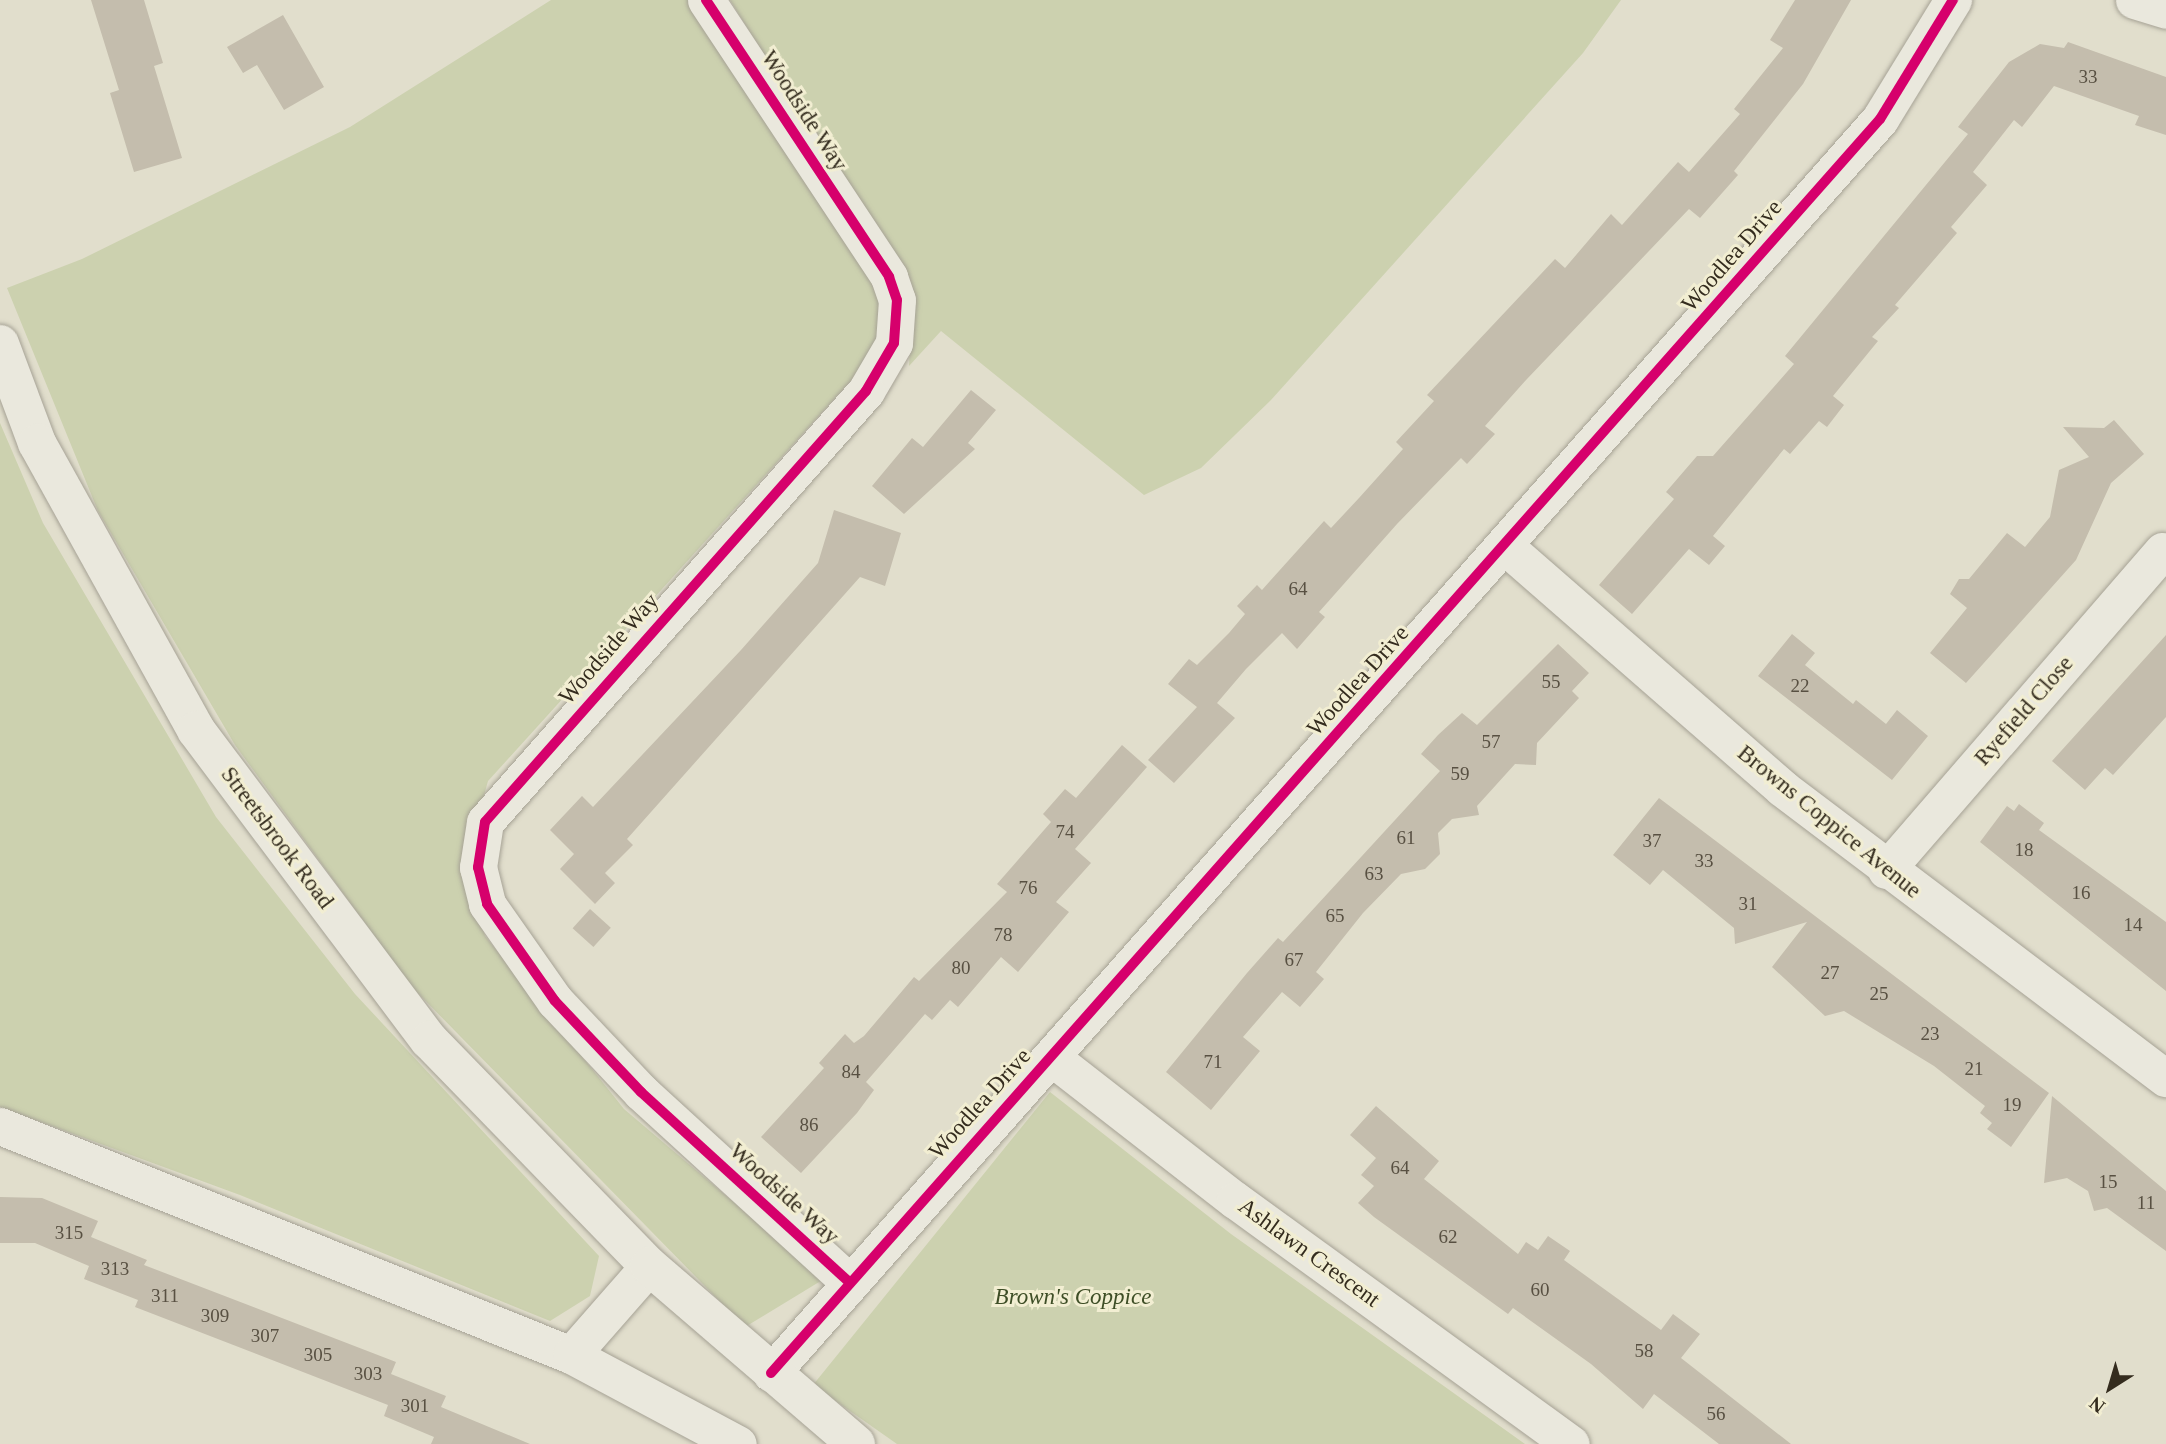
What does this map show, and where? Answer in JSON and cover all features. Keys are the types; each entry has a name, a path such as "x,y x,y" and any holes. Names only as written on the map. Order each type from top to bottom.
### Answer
{"main road":[{"name":"Streetsbrook Road","path":"0,344 37,443 196,730 429,1040 649,1266 856,1444"}],"street":[{"name":"Woodside Way","path":"706,0 889,277 897,300 894,343 866,391 485,822 478,867 487,905 555,1001 641,1092 847,1280"},
{"name":"Woodlea Drive","path":"771,1373 847,1280 1051,1057 1506,547 1880,119 1953,0"},
{"path":"2134,0 2166,10"},
{"name":"Browns Coppice Avenue","path":"1506,547 1782,788 1886,870 2166,1078"},
{"name":"Ryefield Close","path":"1886,870 2162,551"},
{"name":"Ashlawn Crescent","path":"1051,1057 1235,1200 1571,1444"},
{"path":"0,1126 571,1355 738,1444"},
{"path":"571,1355 649,1266"}],"green space":[{"path":"551,0 688,0 881,293 875,354 488,781 464,866 485,936 624,1109 824,1279 745,1327 410,985 235,745 98,511 7,288 82,259 350,127"},
{"path":"730,0 1621,0 1583,53 1271,400 1201,468 1144,495 941,331 909,366 912,313 904,280"},
{"path":"0,423 43,523 216,817 355,994 599,1256 590,1296 550,1321 240,1195 0,1107"},
{"name":"Brown's Coppice","path":"1050,1092 1231,1234 1525,1444 897,1444 813,1385"}],"building":[{"path":"91,0 144,0 163,63 154,66 182,158 134,172 110,93 119,90"},
{"path":"1795,0 1851,0 1803,84 1734,171 1738,175 1700,218 1689,209 1527,379 1485,426 1495,434 1467,464 1461,458 1397,524 1319,612 1325,617 1297,649 1282,633 1246,669 1217,703 1235,718 1174,783 1148,760 1197,707 1168,684 1189,659 1197,665 1229,633 1245,614 1237,606 1257,585 1262,590 1324,521 1331,528 1359,498 1403,449 1396,442 1434,401 1427,395 1555,259 1565,268 1611,214 1622,225 1678,162 1689,172 1740,114 1734,109 1783,48 1770,40"},
{"path":"283,15 324,87 284,110 257,65 243,73 227,47"},
{"path":"2068,42 2166,77 2166,135 2135,125 2139,116 2054,86 2022,127 2014,120 1973,172 1987,185 1951,227 1957,233 1895,305 1899,308 1872,337 1878,341 1833,396 1844,405 1827,427 1819,421 1790,454 1784,449 1713,536 1725,546 1709,565 1689,549 1632,614 1599,585 1674,499 1666,492 1697,456 1713,456 1794,364 1785,356 1968,134 1958,127 2009,62 2040,44 2064,48"},
{"path":"971,390 996,410 968,443 975,449 904,514 872,486 912,438 923,447"},
{"path":"2114,420 2144,454 2111,483 2076,560 1966,683 1930,653 1967,608 1950,594 1959,579 1969,579 2007,533 2025,547 2050,517 2059,470 2089,457 2063,427 2104,428"},
{"path":"834,510 901,533 885,586 860,577 627,839 633,845 605,873 615,883 595,904 560,869 574,854 550,830 582,796 593,807 741,650 818,563"},
{"path":"1792,634 1815,653 1805,665 1853,704 1856,700 1886,724 1897,710 1928,736 1892,780 1758,676"},
{"path":"2166,635 2166,717 2113,775 2105,768 2085,790 2052,761"},
{"path":"1558,644 1589,673 1572,691 1579,698 1537,743 1536,765 1515,764 1477,806 1479,815 1452,819 1438,833 1440,854 1425,869 1401,874 1363,913 1316,972 1324,979 1300,1007 1282,992 1243,1037 1260,1051 1211,1110 1166,1072 1278,938 1283,942 1440,771 1421,754 1438,735 1462,713 1477,725"},
{"path":"1122,745 1147,767 1075,849 1091,863 1056,902 1069,912 1018,972 1001,957 958,1007 950,1000 932,1020 925,1014 866,1082 874,1090 857,1113 801,1173 761,1137 824,1068 819,1063 845,1034 854,1043 864,1036 914,977 919,981 1007,892 997,884 1051,822 1043,814 1065,789 1076,798"},
{"path":"1659,798 2049,1093 2011,1147 1987,1129 1992,1123 1980,1113 1985,1106 1934,1066 1844,1011 1825,1016 1772,967 1807,922 1735,944 1734,928 1663,870 1650,885 1613,855"},
{"path":"2019,804 2044,823 2039,830 2166,922 2166,991 1980,842 2007,806 2014,811"},
{"path":"590,909 611,928 593,947 573,928"},
{"path":"2052,1096 2166,1191 2166,1251 2107,1208 2094,1211 2088,1191 2067,1178 2044,1183"},
{"path":"1376,1106 1439,1161 1424,1179 1518,1254 1526,1242 1538,1250 1548,1236 1570,1251 1564,1260 1661,1330 1673,1314 1700,1334 1681,1358 1791,1444 1719,1444 1654,1394 1643,1409 1591,1364 1513,1308 1508,1314 1374,1217 1358,1203 1374,1186 1361,1175 1376,1158 1350,1135"},
{"path":"0,1197 42,1198 98,1221 91,1237 147,1260 144,1265 396,1362 391,1374 446,1396 441,1407 530,1444 431,1444 434,1437 384,1416 388,1405 135,1307 138,1300 84,1279 89,1266 35,1243 0,1243"}],"cycle path":[{"path":"706,0 889,277 897,300 894,343 866,391 485,822 478,867 487,904 555,1001 641,1092 847,1280"},
{"path":"771,1373 1880,119 1953,0"}]}
